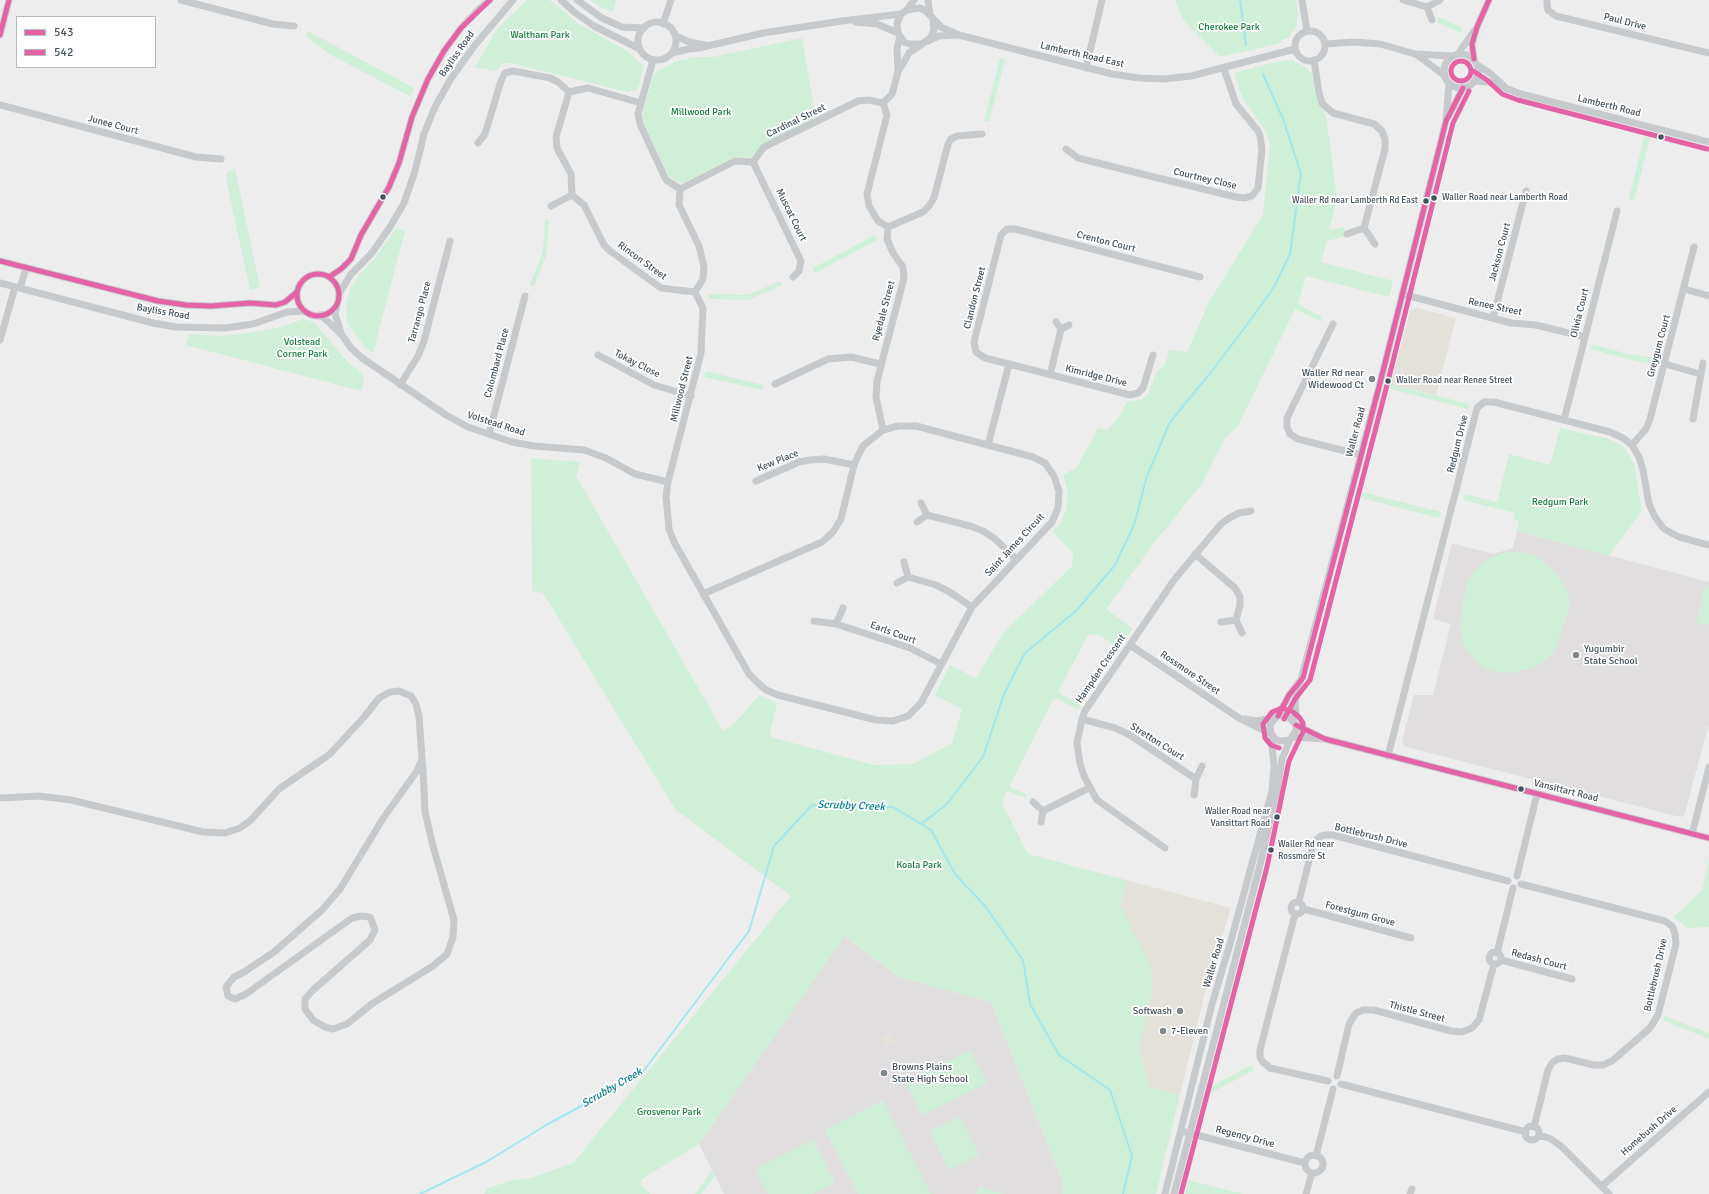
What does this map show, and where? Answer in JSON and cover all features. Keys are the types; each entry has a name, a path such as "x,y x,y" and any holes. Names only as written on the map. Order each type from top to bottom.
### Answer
{"street":[{"path":"0,35 9,0"},
{"path":"181,0 273,24 294,26"},
{"name":"Bayliss Road","path":"0,261 158,300 186,305 211,306 250,303 276,305 285,302 297,292 303,280 308,276 315,274 329,277 341,269 350,258 358,240 389,187 399,163 412,117 428,79 444,51 461,28 490,0"},
{"name":"Bayliss Road","path":"337,302 339,294 351,274 371,254 390,227 404,203 415,171 424,134 434,109 450,80 474,45 512,0"},
{"path":"562,0 574,12 594,26 640,49"},
{"path":"577,0 602,18 622,27 644,28 653,23 663,24 668,26 676,36 689,42 709,46"},
{"path":"663,24 672,0"},
{"path":"898,72 897,48 899,35 897,23 914,0"},
{"path":"928,0 934,30 925,42 909,53 898,72 892,94 883,103 887,115 867,194 869,206 878,221 888,227 923,212 934,198 948,144 951,139 957,136 982,134"},
{"path":"1086,68 1102,0"},
{"path":"1302,0 1307,31"},
{"path":"1403,0 1427,7 1440,0"},
{"path":"1415,54 1444,75 1449,84 1456,88 1463,88 1472,85 1478,76 1472,44 1477,27 1489,0"},
{"name":"Paul Drive","path":"1547,0 1548,10 1556,16 1709,53"},
{"path":"1427,7 1432,20"},
{"path":"644,28 639,38 640,49 643,54 653,60 664,59 672,53 763,33 904,12 920,8 932,17"},
{"name":"Lamberth Road East","path":"932,17 941,27 959,35 1112,74 1164,79 1191,76 1224,69 1295,49"},
{"path":"842,21 877,24 899,35 910,44 925,42"},
{"path":"1444,75 1445,64 1455,55 1477,27"},
{"path":"1312,30 1321,35 1325,44 1323,54 1314,60 1304,60 1295,49 1298,35 1307,31 1312,30"},
{"name":"Lamberth Road East","path":"925,42 939,36 959,35"},
{"path":"672,53 676,42 676,36"},
{"path":"1325,44 1354,42 1380,44 1415,54 1464,54 1476,62"},
{"path":"653,60 638,114 640,124 666,180 680,189"},
{"path":"1314,60 1322,103 1334,113 1374,124 1382,131 1385,139 1385,149 1364,228 1375,244"},
{"name":"Lamberth Road","path":"1476,62 1506,88"},
{"name":"Courtney Close","path":"1066,149 1078,158 1161,179 1236,197 1244,198 1252,196 1258,188 1262,149 1260,136 1258,131 1236,104 1224,69"},
{"path":"478,143 485,134 501,81 506,74 513,71 550,78 558,82 569,92"},
{"name":"Lamberth Road","path":"1475,81 1489,82 1520,94 1709,142"},
{"name":"Waller Road","path":"1174,1194 1260,865 1277,789 1282,759 1291,738 1296,731 1294,723 1296,702 1446,121 1449,84"},
{"path":"569,92 588,88 641,103"},
{"name":"Waller Road","path":"1446,121 1463,88"},
{"path":"551,206 572,195 571,174 557,148 556,137 569,92"},
{"name":"Cardinal Street","path":"753,162 764,147 858,102 869,100 883,103"},
{"name":"Junee Court","path":"0,105 196,157 221,159"},
{"path":"680,189 735,161 753,162"},
{"name":"Muscat Court","path":"753,162 802,261 799,271 793,277"},
{"path":"680,189 679,205 699,246 704,267 703,279 695,292"},
{"name":"Jackson Court","path":"1493,318 1526,191"},
{"name":"Rincon Street","path":"572,195 584,205 604,245 610,251 661,288 695,292"},
{"name":"Olivia Court","path":"1564,420 1584,336 1617,211"},
{"name":"Ryedale Street","path":"883,430 876,397 877,381 880,364 904,278 903,267 893,253 887,239 888,227"},
{"path":"1346,234 1364,228"},
{"name":"Crenton Court","path":"1007,230 1015,229 1200,277"},
{"name":"Clandon Street","path":"1007,230 1001,235 974,342 976,352 985,358 1009,364"},
{"name":"Tarrango Place","path":"400,385 418,356 424,340 450,241"},
{"name":"Greygum Court","path":"1632,445 1646,429 1665,364 1694,246"},
{"path":"0,340 17,288 26,268"},
{"path":"329,277 334,281 339,294"},
{"name":"Bayliss Road","path":"0,283 153,322 190,328 225,328 253,324 287,312 304,311 315,315 321,315"},
{"path":"1684,289 1709,296"},
{"path":"297,292 300,306 304,311"},
{"name":"Millwood Street","path":"668,482 701,353 703,308 695,292"},
{"name":"Renee Street","path":"1402,294 1511,323 1536,325 1584,336"},
{"name":"Colombard Place","path":"489,434 525,296"},
{"path":"321,315 331,311 337,302"},
{"name":"Volstead Road","path":"337,302 335,314 342,335"},
{"name":"Volstead Road","path":"321,315 342,335 351,348 362,358 446,415 468,427 512,442 534,446 584,450 606,458 635,474 668,482"},
{"path":"1050,375 1061,329 1056,322"},
{"path":"1333,324 1287,418 1288,427 1290,434 1298,439 1360,455"},
{"path":"1061,329 1070,325"},
{"name":"Tokay Close","path":"598,355 654,385 691,396"},
{"name":"Kimridge Drive","path":"1009,364 1130,395 1138,393 1143,388 1153,355"},
{"path":"775,384 828,359 851,357 880,364"},
{"path":"1693,419 1703,363"},
{"path":"988,445 1009,364"},
{"path":"1665,364 1700,374"},
{"name":"Redgum Drive","path":"1388,756 1477,408 1484,402 1494,402 1610,432 1632,445"},
{"name":"Saint James Circuit","path":"668,482 666,497 669,529 674,542 749,674 766,690 778,695 876,720 893,721 908,716 922,703 972,607 1052,522 1058,508 1059,491 1054,476 1045,464 1034,457 916,426 898,426 883,430 863,446 854,465 841,519 833,532 822,542 704,594"},
{"path":"1632,445 1639,457 1649,504 1655,517 1664,528 1679,537 1709,545"},
{"name":"Kew Place","path":"756,481 799,462 810,460 824,460 854,465"},
{"path":"921,504 927,515 970,526 983,531 994,538 1016,559"},
{"name":"Hampden Crescent","path":"1165,848 1097,800 1084,776 1078,754 1077,743 1082,719 1085,711 1174,580 1195,554 1221,524 1239,513 1251,511"},
{"path":"917,522 927,515"},
{"path":"1195,554 1235,588 1240,597 1240,605 1236,620 1242,633"},
{"path":"904,562 908,577"},
{"path":"897,583 908,577 936,585 948,590 972,607"},
{"path":"836,624 843,608"},
{"path":"1221,622 1236,620"},
{"name":"Earls Court","path":"814,621 836,624 910,648 941,664"},
{"name":"Rossmore Street","path":"1130,645 1239,718 1272,735"},
{"name":"Waller Road","path":"1165,1194 1212,1004 1272,791 1274,766 1270,725 1277,717 1289,694 1303,678"},
{"path":"0,798 39,796 71,800 203,832 225,833 240,828 251,820 279,789 330,754 379,698 390,692 399,691 411,696 416,704 419,716 422,759 425,812 454,920 453,938 447,954 433,966 373,1003 347,1024 333,1029 325,1027 314,1020 305,1009 305,999 312,991 370,940 375,930 374,924 370,918 362,916 352,918 246,994 235,999 228,996 226,987 234,977 274,952 322,910 340,889 384,817 417,771 422,759"},
{"path":"1277,717 1286,716 1294,723"},
{"name":"Rossmore Street","path":"1239,718 1257,721 1277,717"},
{"name":"Stretton Court","path":"1082,719 1115,728 1128,734 1196,779"},
{"name":"Vansittart Road","path":"1294,723 1326,739 1709,838"},
{"path":"1272,735 1280,741 1291,738"},
{"name":"Vansittart Road","path":"1291,738 1326,739"},
{"path":"1194,795 1196,779 1202,766"},
{"path":"1692,834 1709,767"},
{"path":"1041,822 1044,811 1090,788"},
{"path":"1516,876 1537,794"},
{"path":"1033,802 1044,811"},
{"name":"Bottlebrush Drive","path":"1299,901 1313,845 1321,836 1326,835 1333,835 1508,881"},
{"path":"1516,876 1520,878 1521,884 1519,887 1513,888 1509,885 1508,881 1510,877 1516,876"},
{"name":"Bottlebrush Drive","path":"1521,884 1665,922 1672,926 1676,939 1658,1015 1650,1028 1612,1061 1603,1065 1594,1065 1565,1058 1558,1059 1552,1063 1548,1070 1534,1127"},
{"path":"1497,953 1492,953 1489,957 1490,962 1494,964 1501,960 1497,953 1513,888"},
{"path":"1299,901 1302,903 1304,909 1301,913 1295,914 1291,907 1294,902 1299,901"},
{"name":"Forestgum Grove","path":"1304,909 1411,938"},
{"path":"1295,914 1260,1050 1260,1057 1270,1068 1328,1081"},
{"path":"1230,944 1239,947"},
{"name":"Redash Court","path":"1501,960 1572,979"},
{"name":"Thistle Street","path":"1337,1076 1349,1024 1356,1013 1363,1010 1374,1010 1451,1031 1462,1032 1472,1028 1479,1020 1494,964"},
{"path":"1204,1038 1214,1041"},
{"path":"1328,1081 1331,1077 1337,1076 1341,1084"},
{"path":"1328,1081 1329,1086 1333,1089"},
{"path":"1341,1084 1526,1132"},
{"path":"1333,1089 1338,1088 1341,1084"},
{"path":"1316,1156 1333,1089"},
{"name":"Homebush Drive","path":"1602,1186 1709,1092"},
{"path":"1526,1132 1530,1127 1534,1127 1539,1131 1539,1135"},
{"name":"Regency Drive","path":"1181,1131 1305,1163"},
{"path":"1526,1132 1526,1136 1534,1140 1539,1135"},
{"path":"1539,1135 1551,1139 1562,1148 1609,1194"},
{"path":"1316,1156 1322,1160 1322,1166 1318,1172 1312,1173 1307,1170 1305,1163 1309,1157 1316,1156"},
{"path":"1306,1194 1312,1173"}],"shaded area":[{"path":"1417,308 1456,318 1436,395 1391,384 1410,311"},
{"name":"Yugumbir State School","path":"1517,531 1709,582 1709,724 1684,816 1680,817 1406,747 1403,744 1402,741 1414,695 1433,695 1451,624 1433,619 1452,543 1493,554 1513,548"},
{"path":"1126,880 1231,908 1203,1000 1180,1095 1149,1087 1140,1049 1140,1039 1152,992 1120,905"},
{"name":"Browns Plains State High School","path":"844,936 899,977 991,1002 1064,1185 1062,1194 724,1194 699,1144"}],"green space":[{"name":"Waltham Park","path":"527,0 548,0 553,2 578,23 627,51 643,65 639,86 636,90 628,92 510,63 503,63 496,71 475,67 496,30"},
{"path":"590,0 616,0 613,12 602,8"},
{"name":"Cherokee Park","path":"1175,0 1296,0 1298,14 1296,27 1288,38 1281,40 1281,43 1220,57 1183,20"},
{"path":"1439,17 1463,28 1461,33 1437,22"},
{"path":"308,31 414,88 411,97 331,55 305,36"},
{"name":"Millwood Park","path":"802,38 816,119 762,144 752,157 733,158 685,182 680,183 669,177 642,116 653,76 659,70 677,61 697,57 713,57"},
{"path":"1000,58 1005,60 989,122 984,121"},
{"name":"Koala Park","path":"1292,60 1304,66 1312,74 1315,95 1326,115 1337,198 1329,230 1344,227 1346,236 1327,241 1321,262 1393,281 1389,297 1306,276 1298,304 1322,317 1320,321 1295,309 1238,426 1225,438 1201,485 1158,538 1106,609 1133,629 1120,648 1097,634 1088,635 1059,690 1059,693 1081,705 1078,710 1056,698 1053,700 1010,785 1010,787 1027,795 1026,798 1007,791 1003,799 1003,805 1028,854 1126,880 1120,905 1151,966 1152,992 1140,1040 1140,1049 1149,1087 1180,1095 1156,1194 1062,1194 1064,1185 991,1002 899,977 845,936 699,1144 642,1179 641,1184 650,1194 484,1194 488,1188 513,1180 531,1178 573,1163 791,896 675,809 543,593 532,591 531,458 580,462 577,474 575,474 723,731 735,723 759,695 777,703 770,734 771,737 874,765 913,764 952,743 962,709 935,695 950,665 976,678 1003,633 1072,566 1073,553 1052,532 1060,524 1066,510 1068,494 1063,475 1077,467 1098,428 1107,430 1118,418 1127,402 1141,400 1148,395 1155,375 1166,363 1169,350 1187,352 1209,302 1263,215 1270,144 1265,130 1243,99 1234,73 1276,62"},
{"path":"1644,137 1650,138 1634,201 1629,199"},
{"path":"235,168 260,288 250,290 227,184 226,173"},
{"path":"545,219 549,220 546,256 534,286 530,284 543,252"},
{"name":"Volstead Corner Park","path":"396,228 405,231 373,353 364,346 347,323 346,302 351,287 359,275 376,257"},
{"path":"875,235 877,240 815,273 813,268"},
{"path":"780,281 782,285 748,300 709,299 709,294 748,295"},
{"name":"Volstead Corner Park","path":"303,319 314,322 344,358 363,375 364,379 361,391 186,345 189,334 222,336 248,333 278,328"},
{"path":"1592,344 1628,354 1656,358 1654,364 1627,359 1591,349"},
{"path":"706,371 763,385 762,390 704,377"},
{"path":"1391,384 1469,404 1468,409 1390,389"},
{"name":"Redgum Park","path":"1560,428 1608,439 1621,445 1627,451 1634,464 1642,511 1609,556 1517,531 1519,521 1513,520 1515,513 1463,500 1465,494 1497,502 1509,454 1550,465"},
{"path":"1362,492 1441,512 1439,518 1361,498"},
{"path":"1517,551 1534,555 1548,565 1557,575 1566,588 1570,599 1569,610 1553,653 1544,661 1533,668 1516,672 1504,673 1491,671 1480,665 1463,643 1460,632 1460,619 1467,584 1474,571 1488,559 1506,552"},
{"path":"1705,586 1709,587 1709,625 1696,622"},
{"path":"1709,859 1709,927 1686,928 1680,921 1673,918 1702,890"},
{"path":"1665,1016 1709,1033 1709,1039 1663,1020"},
{"path":"970,1050 987,1083 922,1115 905,1082"},
{"path":"1251,1065 1254,1070 1207,1095 1209,1088"},
{"path":"883,1100 931,1194 858,1194 825,1130"},
{"path":"960,1116 979,1155 949,1170 930,1131"},
{"path":"813,1140 835,1183 813,1194 768,1194 755,1169"},
{"path":"712,1171 715,1176 701,1194 695,1194"},
{"path":"1188,1180 1243,1194 1185,1194"},
{"path":"979,1186 1003,1194 976,1194"}],"sand":[{"path":"890,1032 896,1041 886,1047 881,1037"}],"waterway":[{"path":"1240,0 1246,45"},
{"path":"921,824 946,805 983,757 1004,694 1025,653 1076,611 1115,565 1134,525 1147,476 1170,422 1212,371 1249,322 1274,287 1290,254 1301,174 1283,119 1263,74"},
{"name":"Scrubby Creek","path":"420,1194 486,1162 548,1124 642,1073 749,931 774,846 812,805 893,807 931,830 955,874 985,906 1023,960 1030,1004 1059,1055 1110,1090 1132,1156 1123,1194"}],"transit line":[{"name":"543","path":"0,35 9,0"},
{"name":"543","path":"329,277 341,269 351,259 361,235 389,187 399,163 412,117 428,79 444,51 461,28 490,0"},
{"name":"543","path":"1474,59 1472,44 1477,27 1489,0"},
{"name":"542","path":"1461,61 1468,64 1471,71 1468,78 1461,81 1454,78 1451,71 1454,64 1461,61"},
{"name":"542","path":"1473,71 1487,80 1502,94 1518,100 1707,149"},
{"name":"543","path":"1278,716 1289,695 1303,678 1380,383 1446,121 1463,88"},
{"name":"542","path":"1284,719 1295,699 1310,680 1387,385 1453,123 1469,91"},
{"name":"543","path":"0,261 158,301 186,305 211,306 250,303 276,305 285,302 297,292"},
{"name":"543","path":"318,274 333,280 339,295 333,310 318,316 303,310 297,295 303,280 318,274"},
{"name":"542","path":"1181,1194 1267,867 1289,761 1303,732 1303,723 1299,717 1293,712 1282,708 1272,712 1263,724 1265,738 1271,745 1279,748"},
{"name":"543","path":"1296,725 1325,739 1709,838"}],"place":[{"name":"Waller Road near Lamberth Road","path":"1434,198"},
{"name":"Waller Rd near Lamberth Rd East","path":"1426,201"},
{"name":"Waller Rd near Widewood Ct","path":"1372,379"},
{"name":"Waller Road near Renee Street","path":"1388,381"},
{"name":"Yugumbir State School","path":"1576,655"},
{"name":"Waller Road near Vansittart Road","path":"1277,817"},
{"name":"Waller Rd near Rossmore St","path":"1271,850"},
{"name":"Softwash","path":"1180,1011"},
{"name":"7-Eleven","path":"1163,1031"},
{"name":"Browns Plains State High School","path":"884,1073"}],"park label":[{"name":"Grosvenor Park","path":"669,1112"}]}
